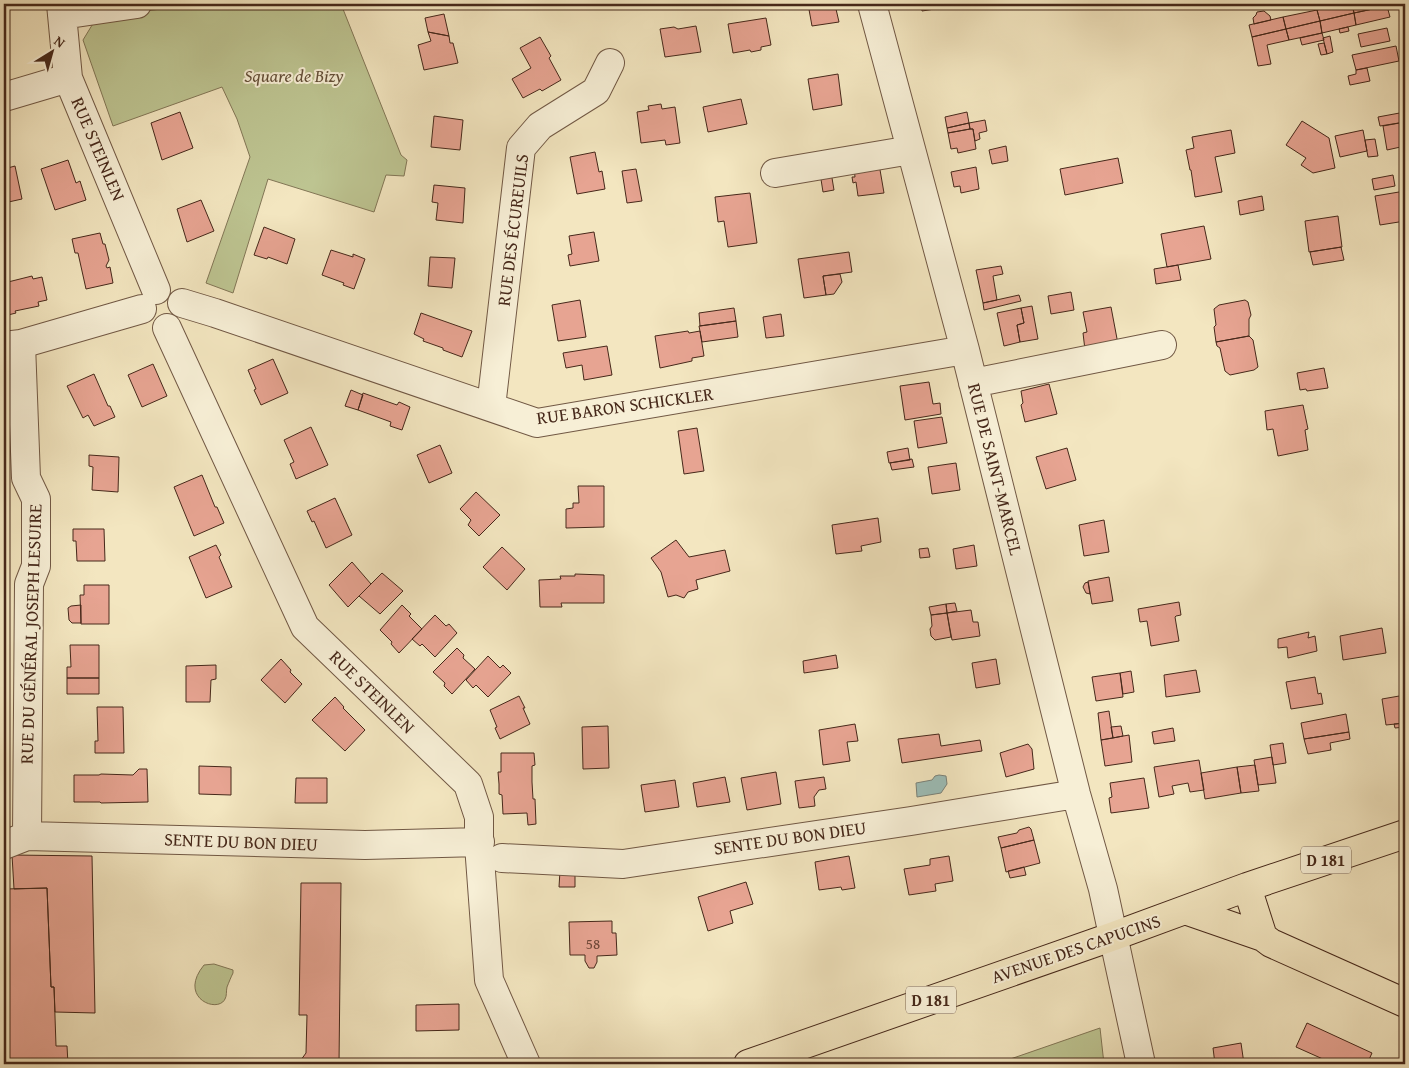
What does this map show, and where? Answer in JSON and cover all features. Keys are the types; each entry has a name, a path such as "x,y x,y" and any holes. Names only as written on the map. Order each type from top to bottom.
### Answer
{"main road":[{"name":"AVENUE DES CAPUCINS","path":"748,1064 1114,936 1247,887 1405,834"},
{"path":"1247,887 1263,937"},
{"path":"1185,910 1263,937 1272,943 1405,1003"}],"street":[{"path":"62,9 137,4"},
{"name":"RUE DE SAINT-MARCEL","path":"872,4 965,350 1076,794 1103,888 1141,1064"},
{"name":"RUE STEINLEN","path":"62,9 68,78 149,299"},
{"name":"RUE DES ÉCUREUILS","path":"491,407 521,148 540,126 596,91 610,63"},
{"path":"4,97 68,78"},
{"path":"775,173 911,150"},
{"path":"172,291 182,303 180,318 167,328 150,324 149,299 172,291"},
{"name":"RUE DU GÉNÉRAL JOSEPH LESUIRE","path":"15,840 29,584 36,566 36,499 26,478 12,345 149,299"},
{"name":"RUE BARON SCHICKLER","path":"182,303 537,422 965,350"},
{"name":"RUE STEINLEN","path":"167,328 305,627 468,784 479,817 479,845 489,980 526,1064"},
{"path":"973,382 1162,345"},
{"name":"SENTE DU BON DIEU","path":"502,858 623,864 1076,794"},
{"name":"SENTE DU BON DIEU","path":"15,840 365,845 480,842"}],"green space":[{"name":"Square de Bizy","path":"201,4 341,4 401,155 407,160 404,176 386,175 374,212 268,179 233,293 206,283 250,157 237,119 222,87 113,126 83,40 97,17"},
{"path":"214,964 233,970 225,999 215,1005 208,1004 202,1000 197,994 195,986 197,977 204,965"},
{"path":"1100,1028 1104,1064 996,1064"}],"water":[{"path":"935,776 946,776 947,784 941,793 917,797 916,783 932,780"}],"building":[{"path":"533,4 557,4 539,8 539,6 533,7"},
{"path":"808,4 833,4 839,22 812,26"},
{"path":"921,4 940,4 941,8 922,11"},
{"path":"1343,4 1352,4 1354,13 1320,21 1317,10"},
{"path":"1352,4 1386,4 1387,6 1354,13"},
{"path":"1387,6 1390,17 1356,25 1354,13"},
{"path":"1317,10 1320,21 1286,29 1283,17"},
{"path":"1264,11 1270,16 1271,20 1254,24 1253,18 1257,12"},
{"path":"1354,13 1356,25 1322,33 1320,21"},
{"path":"444,14 449,36 428,32 425,18"},
{"path":"1283,17 1286,29 1252,37 1249,25"},
{"path":"766,18 771,45 761,47 761,50 733,53 728,24"},
{"path":"1320,21 1322,33 1289,40 1286,29"},
{"path":"696,26 701,52 665,57 660,29"},
{"path":"1348,27 1349,31 1340,33 1339,29"},
{"path":"1387,28 1390,41 1361,47 1358,34"},
{"path":"1286,29 1289,40 1267,45 1271,64 1258,66 1252,37"},
{"path":"428,32 449,36 450,43 453,43 458,63 424,70 418,45 431,41"},
{"path":"1322,33 1324,40 1302,45 1300,38"},
{"path":"1330,36 1333,52 1327,54 1323,38"},
{"path":"540,37 551,56 549,58 561,80 542,91 540,89 523,98 512,79 531,68 520,48"},
{"path":"1324,43 1327,54 1321,55 1318,44"},
{"path":"1396,46 1399,61 1356,70 1352,55"},
{"path":"1367,68 1370,81 1350,85 1348,76 1356,74 1356,70"},
{"path":"838,74 842,105 813,110 808,79"},
{"path":"741,99 747,124 708,132 703,107"},
{"path":"661,104 662,109 675,107 680,143 666,145 665,140 641,143 637,112 649,110 648,106"},
{"path":"180,112 193,148 162,160 151,123"},
{"path":"967,112 969,123 947,128 945,117"},
{"path":"1405,112 1405,122 1380,126 1378,117"},
{"path":"434,116 463,120 460,150 431,147"},
{"path":"985,120 987,131 979,133 980,139 975,141 973,129 970,129 969,123"},
{"path":"1302,121 1329,138 1335,168 1313,173 1301,165 1306,158 1286,145"},
{"path":"1405,122 1405,146 1387,150 1383,126"},
{"path":"969,123 970,129 948,133 947,128"},
{"path":"973,129 976,149 958,153 957,148 951,149 948,133"},
{"path":"1231,130 1235,153 1215,157 1222,192 1195,197 1186,150 1194,148 1192,137"},
{"path":"1363,130 1367,151 1340,157 1335,136"},
{"path":"1375,139 1378,156 1368,157 1365,140"},
{"path":"1006,146 1008,161 992,164 989,150"},
{"path":"595,152 599,172 602,171 605,189 577,194 570,157"},
{"path":"1118,158 1123,183 1065,195 1060,169"},
{"path":"68,160 76,183 80,181 86,200 55,210 41,169"},
{"path":"879,164 884,193 858,196 856,182 853,183 852,177 855,177 854,168"},
{"path":"15,166 22,199 4,203 4,169"},
{"path":"976,167 979,189 961,193 960,186 954,187 951,172"},
{"path":"636,169 642,201 627,203 622,171"},
{"path":"831,172 834,190 823,192 820,173"},
{"path":"1393,175 1395,186 1374,190 1372,179"},
{"path":"434,185 465,188 463,223 436,220 438,203 432,202"},
{"path":"1405,191 1405,221 1380,225 1375,196"},
{"path":"750,193 757,243 728,247 724,221 718,222 715,197"},
{"path":"1262,196 1264,210 1240,215 1238,201"},
{"path":"201,200 214,231 187,242 177,209"},
{"path":"1338,216 1342,247 1309,252 1305,221"},
{"path":"1204,226 1211,259 1167,267 1161,234"},
{"path":"264,227 295,239 287,264 268,257 267,259 254,255"},
{"path":"594,232 599,261 570,266 568,255 572,254 569,236"},
{"path":"100,233 109,260 106,266 107,268 110,267 113,283 86,289 78,253 75,253 72,239"},
{"path":"1341,247 1344,260 1313,265 1310,252"},
{"path":"331,250 353,257 353,254 365,259 354,289 322,275"},
{"path":"849,252 852,272 823,276 826,295 804,298 798,259"},
{"path":"430,257 455,258 452,288 428,286"},
{"path":"1178,265 1181,280 1156,284 1154,269"},
{"path":"1001,266 1003,274 993,276 997,300 983,303 976,270"},
{"path":"840,274 842,282 834,294 826,295 823,276"},
{"path":"32,276 33,279 42,277 47,300 38,302 39,306 15,311 16,313 4,316 4,283"},
{"path":"1071,292 1074,310 1051,314 1048,296"},
{"path":"1019,295 1021,301 984,310 983,303"},
{"path":"580,300 586,337 558,341 552,305"},
{"path":"1245,300 1248,302 1251,315 1249,319 1249,336 1216,342 1214,309 1219,305"},
{"path":"1032,306 1038,339 1020,342 1017,325 1024,323 1021,308"},
{"path":"1111,307 1118,344 1085,350 1083,333 1087,332 1083,312"},
{"path":"734,308 736,321 700,326 699,313"},
{"path":"1021,308 1024,323 1017,325 1020,342 1004,346 997,313"},
{"path":"421,313 472,331 462,357 423,341 424,339 414,334"},
{"path":"781,314 784,336 766,338 763,317"},
{"path":"736,321 738,337 702,342 699,326"},
{"path":"688,331 689,333 700,331 704,356 692,358 692,361 660,368 655,336"},
{"path":"1249,336 1253,340 1258,367 1254,370 1230,375 1225,371 1220,348 1216,342"},
{"path":"607,346 612,375 584,380 582,365 566,368 563,353"},
{"path":"273,359 288,393 261,405 248,370"},
{"path":"153,364 167,396 142,407 128,375"},
{"path":"1324,368 1328,388 1300,390 1297,373"},
{"path":"94,374 115,417 94,426 88,415 83,418 67,386"},
{"path":"929,382 933,404 940,403 941,414 905,420 900,386"},
{"path":"1049,384 1057,414 1025,422 1021,405 1023,403 1021,391"},
{"path":"351,390 363,395 358,410 345,406"},
{"path":"363,393 397,405 399,402 410,407 402,430 390,426 391,422 358,410"},
{"path":"1303,405 1308,429 1305,430 1308,450 1278,456 1273,429 1267,430 1265,411"},
{"path":"942,417 947,443 918,448 914,421"},
{"path":"311,427 328,465 296,479 290,464 294,462 284,440"},
{"path":"697,428 704,471 684,474 678,431"},
{"path":"440,445 452,473 429,483 417,455"},
{"path":"908,448 910,460 889,463 887,452"},
{"path":"1067,448 1076,480 1046,489 1036,457"},
{"path":"89,455 119,457 118,492 92,490 93,467 89,466"},
{"path":"912,459 914,467 892,470 890,463"},
{"path":"956,463 960,490 932,494 928,467"},
{"path":"202,475 215,507 217,507 224,523 194,536 174,487"},
{"path":"578,486 604,486 604,527 566,528 566,509 573,508 573,503 579,503"},
{"path":"476,492 500,515 479,536 468,525 471,520 460,509"},
{"path":"335,498 352,535 326,548 314,521 312,522 307,511"},
{"path":"878,518 881,542 861,546 862,551 836,554 832,525"},
{"path":"1104,520 1109,552 1084,556 1079,525"},
{"path":"73,529 104,529 105,561 77,561"},
{"path":"676,540 689,557 725,550 730,571 696,580 698,589 688,592 684,598 676,595 668,597 661,572 651,558"},
{"path":"216,545 232,587 206,598 189,557"},
{"path":"974,545 977,566 956,569 953,549"},
{"path":"502,547 525,569 507,590 483,567"},
{"path":"928,548 930,557 920,558 919,549"},
{"path":"352,562 371,584 348,607 329,585"},
{"path":"382,573 403,591 380,614 359,596"},
{"path":"575,574 604,575 604,603 561,603 562,607 540,607 539,580 561,579 560,576 575,576"},
{"path":"1109,577 1113,601 1092,604 1088,581"},
{"path":"1088,582 1090,594 1086,593 1083,587"},
{"path":"84,585 109,585 109,624 81,624 80,595 84,595"},
{"path":"1179,602 1181,615 1175,617 1179,641 1151,646 1147,621 1140,622 1138,609"},
{"path":"955,603 957,611 947,613 946,604"},
{"path":"946,604 947,613 931,615 929,607"},
{"path":"81,605 81,623 72,623 69,620 68,608"},
{"path":"402,605 411,614 409,616 422,629 399,653 391,644 392,642 380,630"},
{"path":"971,610 973,622 978,622 980,636 952,640 947,613"},
{"path":"947,613 951,637 935,640 931,636 931,615"},
{"path":"435,615 446,626 449,624 457,633 435,657 422,644 420,646 412,639"},
{"path":"1382,628 1386,653 1343,660 1340,636"},
{"path":"1309,632 1308,638 1315,636 1317,651 1288,658 1287,647 1278,648 1278,639"},
{"path":"70,645 99,645 99,678 67,678 67,667 71,667"},
{"path":"457,648 464,655 463,658 475,669 452,694 444,686 445,683 433,672"},
{"path":"836,655 838,668 804,673 803,661"},
{"path":"488,656 500,668 503,665 511,673 488,697 476,685 473,688 466,680"},
{"path":"281,659 302,684 285,703 261,680"},
{"path":"996,659 1000,684 976,688 972,663"},
{"path":"216,665 216,679 211,680 210,702 186,702 186,666"},
{"path":"1196,670 1200,692 1166,697 1164,675"},
{"path":"1131,671 1134,692 1123,694 1120,673"},
{"path":"1120,673 1123,697 1096,701 1092,677"},
{"path":"1315,677 1318,694 1321,693 1323,704 1291,709 1286,682"},
{"path":"67,678 99,678 99,694 67,694"},
{"path":"1405,695 1405,723 1386,725 1382,699"},
{"path":"519,696 530,724 500,739 490,710"},
{"path":"335,697 365,730 345,751 312,720"},
{"path":"97,707 123,707 124,753 95,753 95,741 98,741"},
{"path":"1109,711 1113,738 1101,740 1098,713"},
{"path":"1346,714 1349,732 1304,739 1301,723"},
{"path":"4,722 7,722 8,746 4,746"},
{"path":"1405,723 1405,727 1395,728 1394,724"},
{"path":"855,724 858,741 847,742 850,761 823,765 819,730"},
{"path":"608,726 609,768 583,769 582,727"},
{"path":"1121,726 1123,736 1113,738 1111,727"},
{"path":"1173,728 1175,741 1154,744 1152,732"},
{"path":"1349,732 1350,739 1330,743 1331,750 1308,754 1304,739"},
{"path":"939,734 941,746 980,740 982,751 902,763 898,739"},
{"path":"1129,735 1132,762 1105,766 1101,740"},
{"path":"1283,743 1286,763 1273,765 1270,745"},
{"path":"1028,744 1032,749 1034,769 1006,777 1000,753"},
{"path":"4,746 8,746 8,769 4,769"},
{"path":"501,753 534,753 535,765 532,766 532,782 536,824 528,825 527,813 503,814 502,795 499,794 498,772 501,772"},
{"path":"1272,757 1276,783 1258,785 1254,760"},
{"path":"1199,760 1204,790 1190,792 1188,783 1172,786 1174,794 1159,797 1154,767"},
{"path":"1255,765 1259,791 1241,793 1237,767"},
{"path":"199,766 231,767 231,795 199,794"},
{"path":"1237,767 1241,793 1205,799 1201,773"},
{"path":"139,769 147,769 148,802 74,802 74,775 133,775"},
{"path":"776,772 781,804 747,810 741,778"},
{"path":"725,777 730,802 697,807 693,783"},
{"path":"824,777 826,789 819,790 814,797 815,806 799,808 795,781"},
{"path":"296,778 327,778 327,803 295,803"},
{"path":"1144,778 1149,808 1111,813 1109,798 1112,797 1110,783"},
{"path":"675,780 679,807 645,812 641,785"},
{"path":"1029,827 1034,840 1001,848 998,837 1017,833 1019,830"},
{"path":"1034,840 1040,863 1006,872 1001,848"},
{"path":"12,855 92,856 95,1013 55,1012 54,987 51,987 47,888 14,889"},
{"path":"849,856 855,888 842,890 841,887 819,890 815,862"},
{"path":"949,856 953,881 935,884 936,891 909,895 904,869 930,865 930,859"},
{"path":"1024,867 1026,875 1010,878 1008,871"},
{"path":"560,871 575,871 575,887 559,887"},
{"path":"746,882 753,904 730,911 733,923 708,931 698,897"},
{"path":"301,883 341,883 339,1064 298,1064 306,1053 307,1015 299,1015"},
{"path":"47,888 51,987 54,987 56,1046 67,1046 68,1064 4,1064 6,990 4,990 4,889"},
{"path":"612,921 612,933 616,933 617,955 597,956 594,968 589,968 585,961 585,955 570,955 569,922"},
{"path":"459,1004 459,1030 416,1031 416,1005"},
{"path":"1307,1023 1372,1053 1367,1064 1334,1064 1296,1047"},
{"path":"1241,1043 1244,1064 1215,1064 1213,1048"}]}
